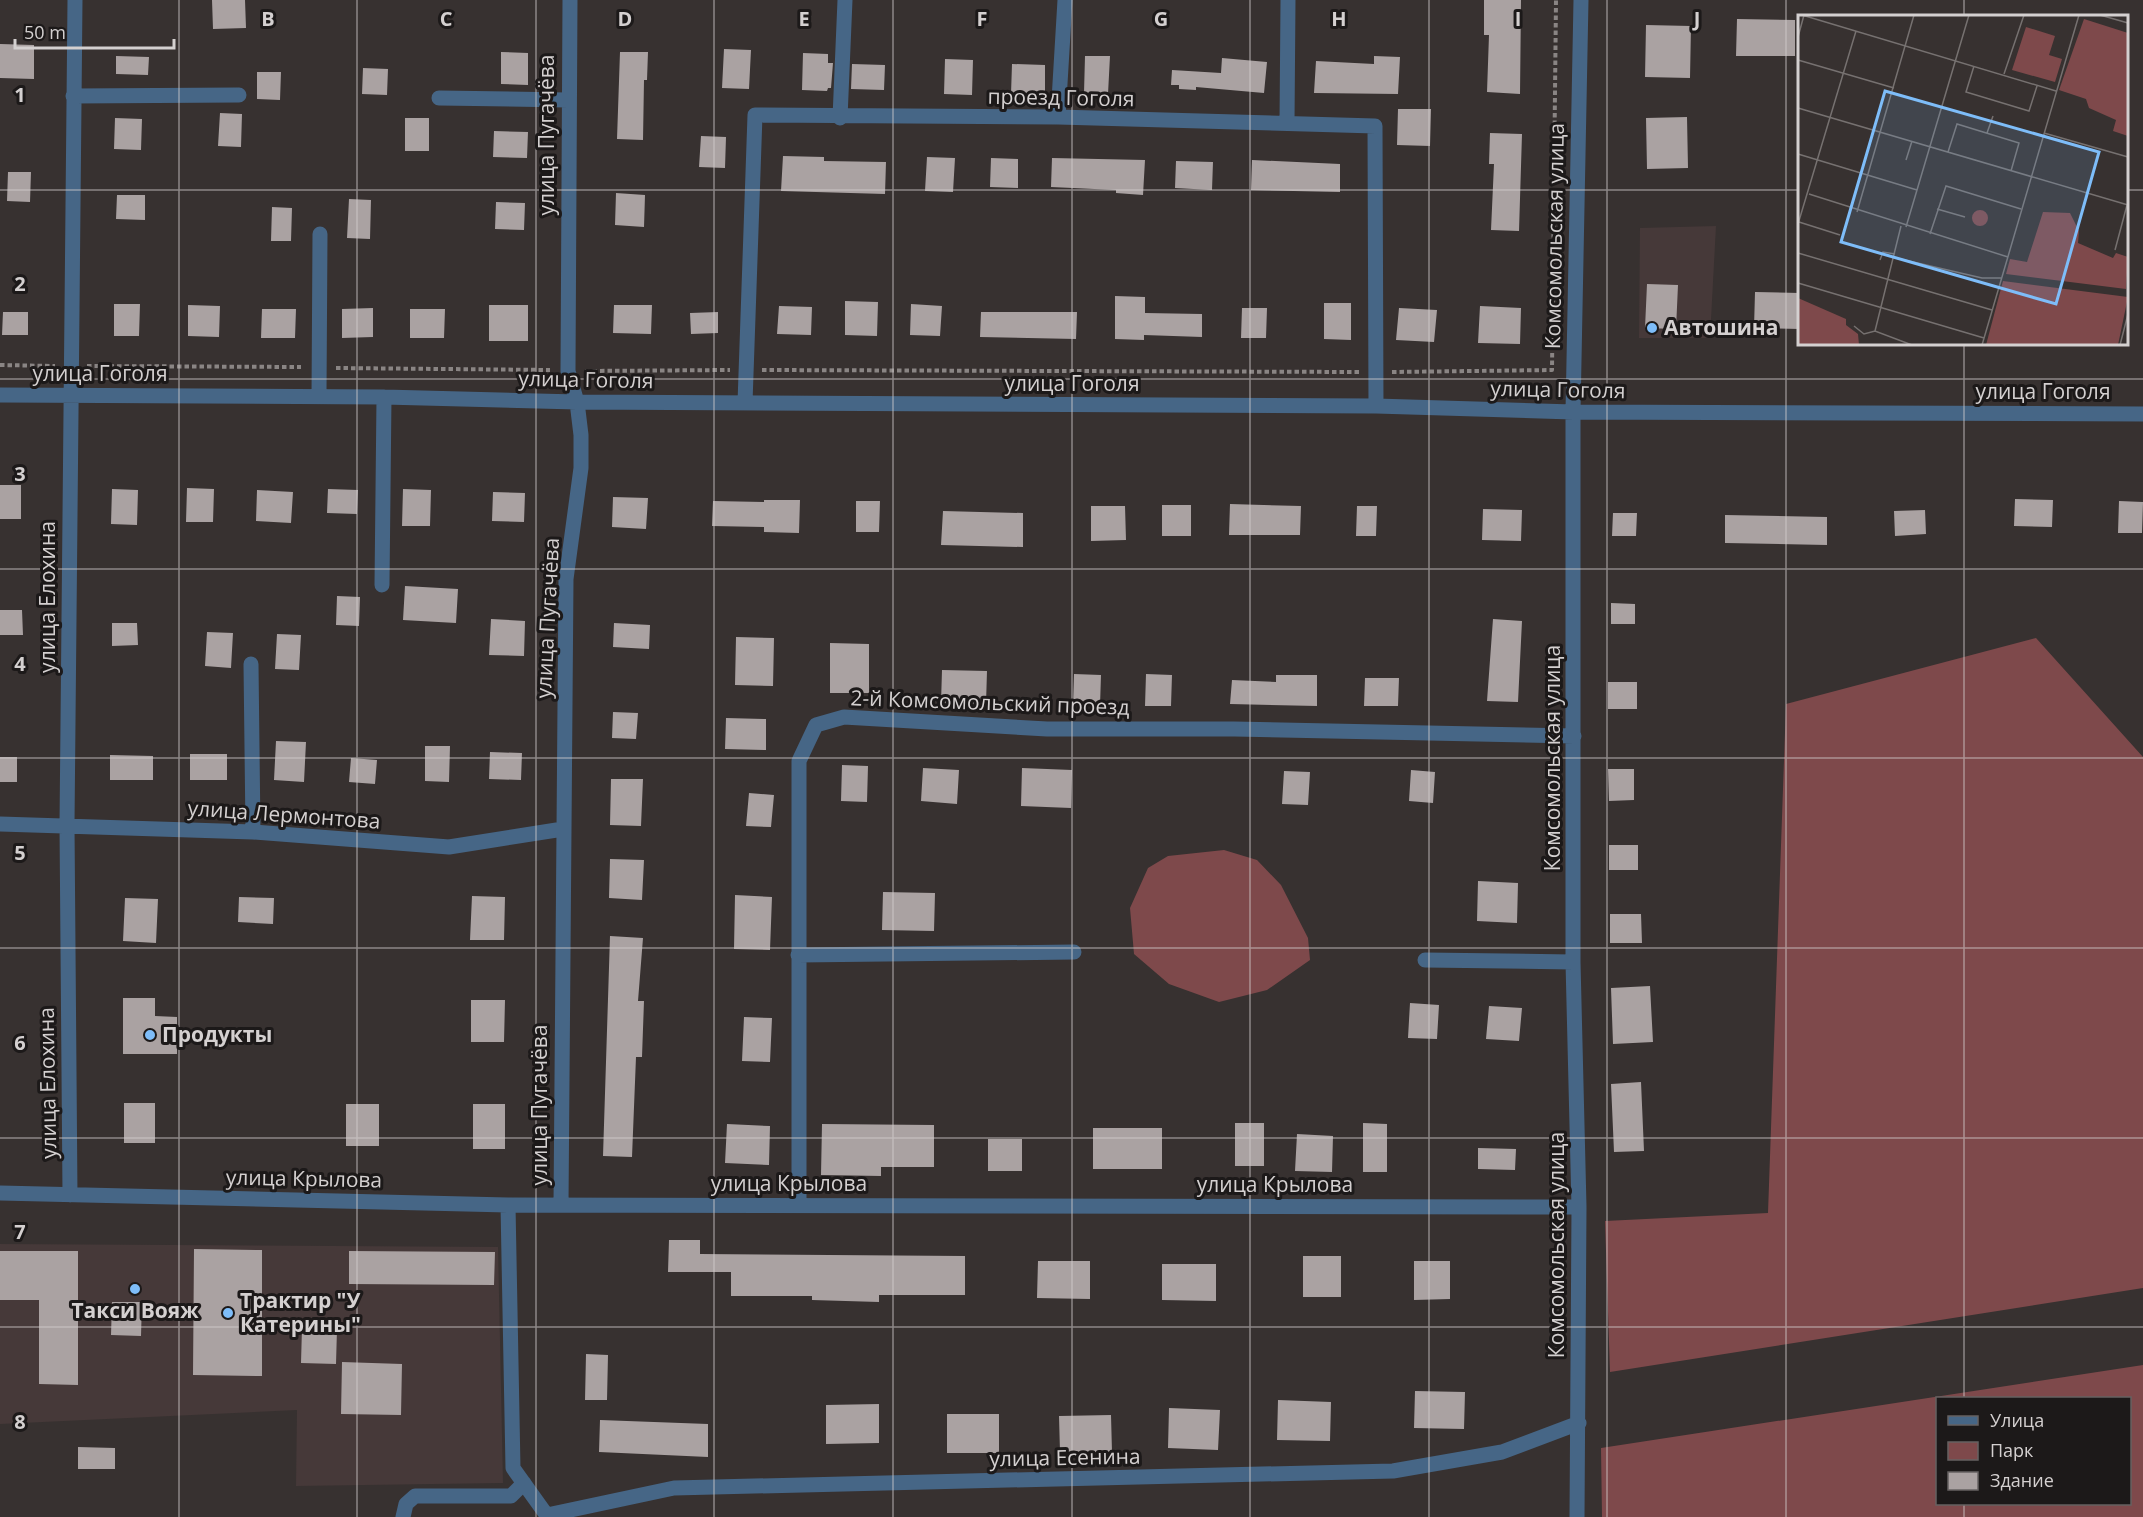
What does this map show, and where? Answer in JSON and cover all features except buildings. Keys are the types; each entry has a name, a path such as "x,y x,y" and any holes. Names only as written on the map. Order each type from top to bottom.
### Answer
{"street":[{"name":"улица Елохина","path":"70,1195 67,825 75,0"},
{"name":"улица Пугачёва","path":"561,1205 566,579 581,468 581,435 577,402 568,371 570,0"},
{"path":"840,118 845,0"},
{"path":"1058,117 1065,0"},
{"path":"1287,123 1288,0"},
{"name":"Комсомольская улица","path":"1577,1517 1579,1207 1573,962 1573,412 1581,0"},
{"path":"73,96 239,95"},
{"path":"439,98 568,100"},
{"name":"проезд Гоголя","path":"745,403 748,370 755,115 840,118 1058,117 1375,126 1376,406"},
{"path":"319,396 320,234"},
{"name":"улица Гоголя","path":"0,395 319,396 577,402 1376,406 1573,412 2143,414"},
{"path":"381,585 384,397"},
{"path":"251,664 254,832"},
{"name":"2-й Комсомольский проезд","path":"799,1205 799,761 816,725 844,717 1047,729 1234,729 1574,736"},
{"name":"улица Лермонтова","path":"0,824 254,832 449,847 563,829"},
{"path":"798,955 1074,952"},
{"path":"1425,960 1573,962"},
{"name":"улица Крылова","path":"0,1193 508,1205 1579,1207"},
{"name":"улица Пугачёва","path":"508,1205 513,1468 548,1516"},
{"name":"улица Есенина","path":"548,1516 674,1488 1393,1471 1503,1452 1579,1423"},
{"path":"403,1517 405,1504 415,1496 511,1496 524,1483"}],"path":[{"path":"0,365 568,371 1375,372 1552,370 1556,0"}],"shaded area":[{"path":"1716,226 1710,338 1639,338 1640,228"},
{"path":"0,1244 498,1247 503,1483 296,1486 297,1410 0,1424"}],"green space":[{"path":"2036,638 2143,757 2143,1288 1610,1372 1605,1221 1768,1213 1786,704"},
{"path":"1224,850 1257,860 1281,885 1308,938 1310,960 1267,990 1219,1002 1169,984 1134,954 1130,908 1148,868 1168,856"},
{"path":"2143,1365 2143,1517 1602,1517 1601,1448"}],"place":[{"name":"Автошина","path":"1652,328"},
{"name":"Продукты","path":"150,1035"},
{"name":"Такси Вояж","path":"135,1289"},
{"name":"Трактир \"У Катерины\"","path":"228,1313"}]}
